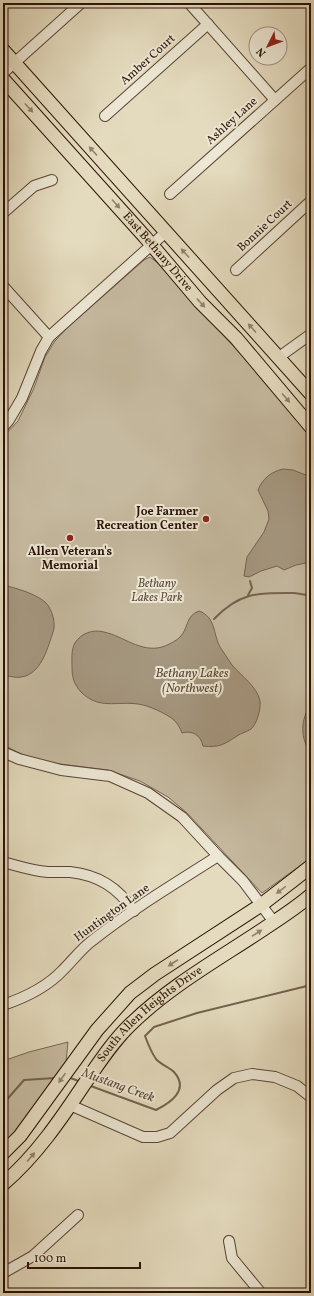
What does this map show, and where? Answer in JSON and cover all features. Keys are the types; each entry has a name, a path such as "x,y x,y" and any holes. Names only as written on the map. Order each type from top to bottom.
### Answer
{"main road":[{"name":"East Bethany Drive","path":"3,50 311,394"},
{"name":"East Bethany Drive","path":"3,79 152,245 200,302 236,338 311,427"},
{"path":"262,370 279,357"},
{"name":"South Allen Heights Drive","path":"3,1153 20,1136 97,1030 130,993 155,974 262,905 311,866"},
{"name":"South Allen Heights Drive","path":"3,1184 29,1159 73,1101 108,1050 130,1025 170,991 274,922 311,895"}],"street":[{"path":"3,72 81,3"},
{"path":"189,3 275,100"},
{"name":"Amber Court","path":"105,116 208,24"},
{"name":"Ashley Lane","path":"170,194 311,68"},
{"path":"3,213 34,186 52,180"},
{"name":"Bonnie Court","path":"236,270 311,201"},
{"path":"3,427 22,398 41,351 49,337 166,232"},
{"path":"3,286 49,337"},
{"path":"279,357 311,334"},
{"path":"3,752 19,759 61,770 110,776 129,783 148,793 182,817 243,881 274,922"},
{"name":"Huntington Lane","path":"5,1001 48,983 92,941 134,911 218,856"},
{"path":"3,862 48,872 71,872 96,879 111,886 124,897 134,911"},
{"path":"73,1101 143,1137 157,1137 170,1134 217,1090 234,1078 252,1074 274,1077 297,1086 311,1097"},
{"path":"3,1272 33,1256 78,1215"},
{"path":"228,1241 232,1258 261,1293"}],"green space":[{"name":"Bethany Lakes Park","path":"150,257 158,263 311,432 311,858 262,893 187,813 168,797 140,781 108,770 52,763 30,758 3,745 3,437 18,421 34,388 45,357 55,341 68,327 144,260"},
{"path":"68,1042 66,1062 19,1129 3,1145 3,1061 29,1052"}],"water":[{"path":"283,469 293,470 311,477 311,562 296,565 284,570 277,566 249,577 244,576 247,557 264,532 269,519 268,511 258,490 262,482 268,476"},
{"path":"3,585 37,597 46,603 52,612 54,625 53,632 42,660 34,671 22,677 5,676 3,674 3,633 5,630 3,618"},
{"name":"Bethany Lakes (Northwest)","path":"199,611 208,617 213,626 220,647 232,665 256,691 260,701 260,708 255,724 249,730 222,745 203,746 196,734 189,732 182,733 174,720 167,715 147,706 138,704 108,704 94,701 81,692 74,681 72,674 72,651 75,643 84,634 100,631 139,646 147,648 162,647 172,643 180,637 183,634 191,616"},
{"path":"311,705 311,753 307,747 303,735 303,723 307,711"}],"waterway":[{"path":"248,595 252,588 250,581"},
{"path":"214,619 232,604 250,596 269,593 295,593 311,595"},
{"name":"Mustang Creek","path":"88,1085 156,1110 172,1100 179,1090 180,1085 174,1072 158,1061 150,1048 145,1036 154,1027 197,1013 311,985"},
{"name":"Mustang Creek","path":"68,1077 81,1082"},
{"name":"Mustang Creek","path":"3,1104 24,1080 55,1078"}],"place":[{"name":"Joe Farmer Recreation Center","path":"206,519"},
{"name":"Allen Veteran's Memorial","path":"70,538"}]}
